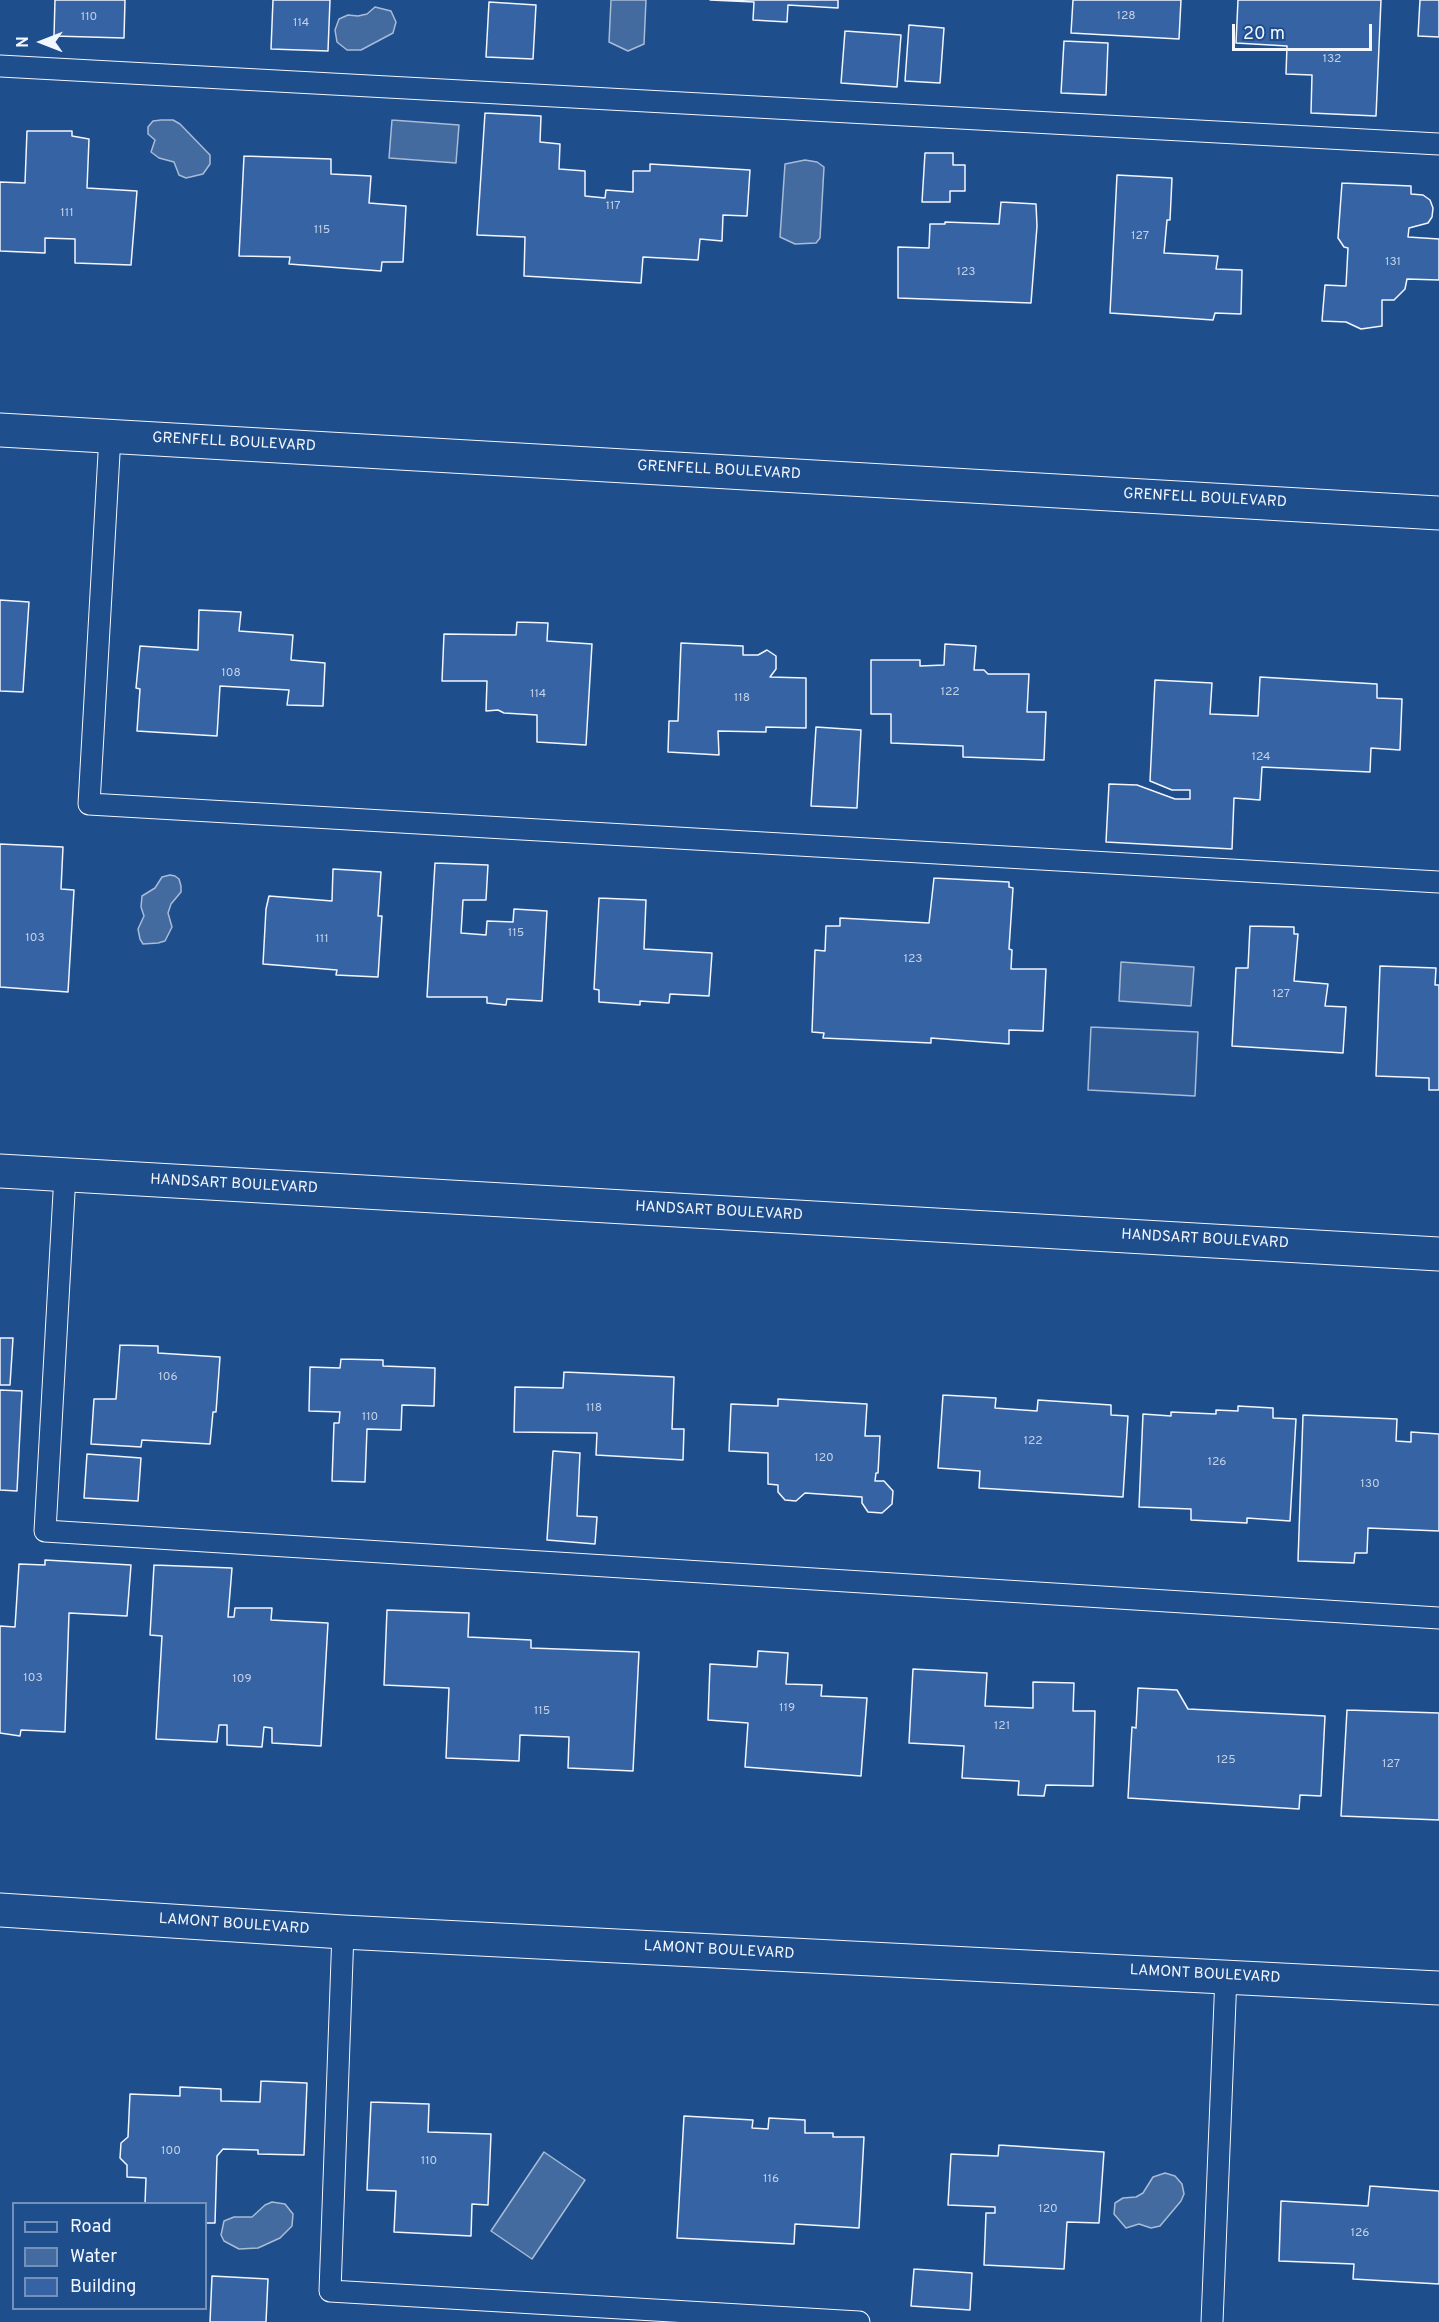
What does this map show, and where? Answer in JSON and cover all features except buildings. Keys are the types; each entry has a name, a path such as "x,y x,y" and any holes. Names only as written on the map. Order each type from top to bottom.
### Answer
{"street":[{"name":"GRENFELL BOULEVARD","path":"0,430 1439,513"},
{"name":"HANDSART BOULEVARD","path":"0,1171 1439,1254"},
{"name":"LAMONT BOULEVARD","path":"0,1910 343,1932 1439,1988"}],"lane":[{"path":"0,66 1439,144"},
{"path":"110,436 89,804 1439,882"},
{"path":"65,1175 45,1531 1439,1618"},
{"path":"343,1932 330,2291 859,2322"},
{"path":"1212,2322 1226,1976"}],"shaded area":[{"path":"1091,1027 1198,1032 1195,1096 1088,1090"}],"water":[{"path":"611,0 646,0 644,44 628,51 609,42"},
{"path":"375,7 391,11 396,22 393,33 361,50 347,50 337,42 335,30 339,19 348,15 367,14"},
{"path":"173,120 180,124 210,155 210,164 203,174 186,178 179,175 174,162 159,158 151,152 155,140 148,134 148,127 153,121"},
{"path":"392,120 459,125 456,163 389,158"},
{"path":"805,160 817,162 824,167 820,238 816,243 795,244 780,237 785,164"},
{"path":"170,875 179,879 181,886 181,892 171,904 168,913 172,927 165,941 143,944 138,929 144,916 141,907 142,896 155,888 162,877"},
{"path":"1121,962 1194,967 1191,1006 1119,1001"},
{"path":"544,2152 585,2180 532,2259 491,2231"},
{"path":"1165,2173 1175,2176 1182,2184 1184,2194 1181,2201 1160,2226 1151,2228 1139,2224 1126,2228 1114,2214 1115,2203 1123,2198 1136,2197 1143,2193 1153,2177"},
{"path":"272,2202 285,2204 293,2214 292,2226 280,2238 258,2248 239,2249 224,2241 221,2235 224,2221 234,2217 252,2217"}]}
